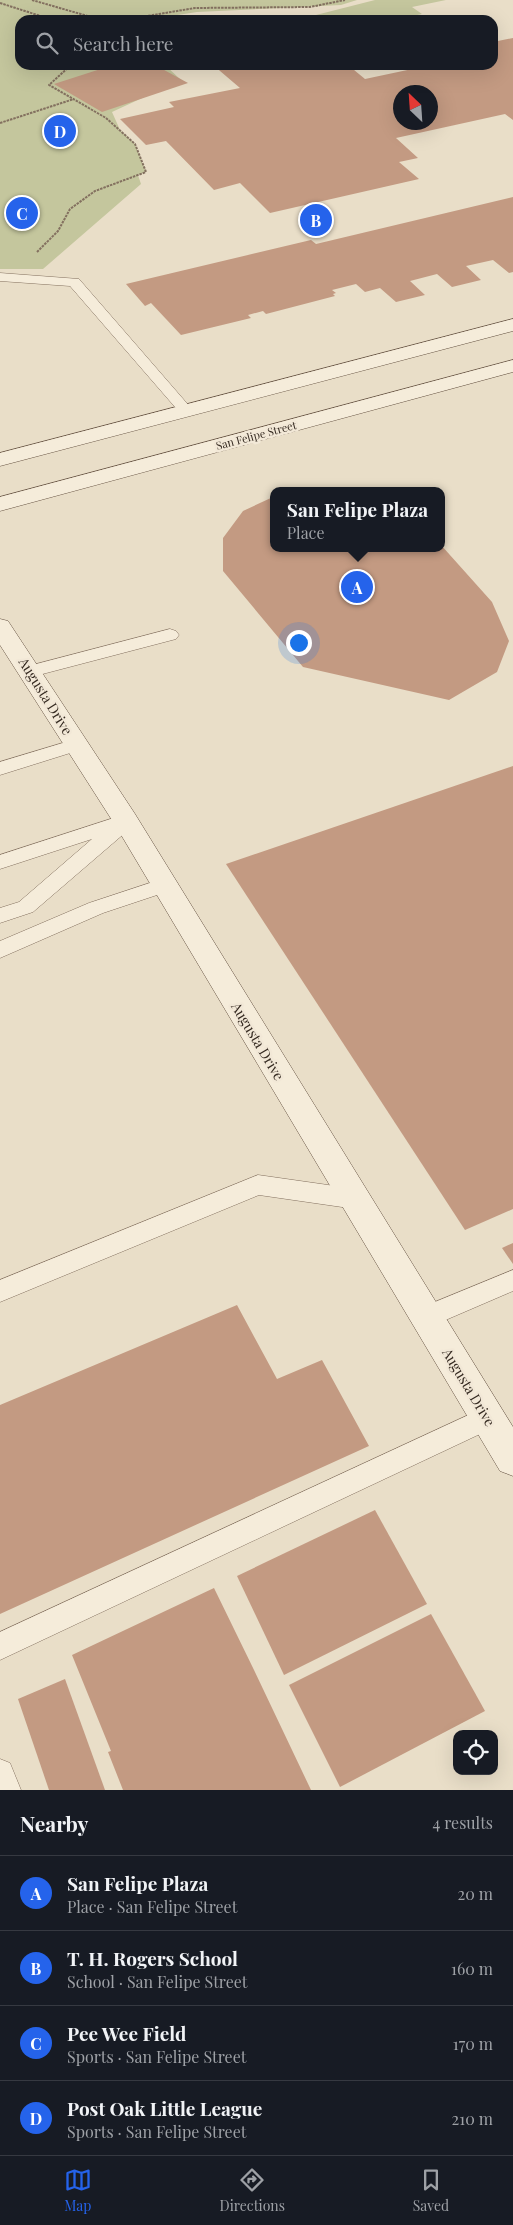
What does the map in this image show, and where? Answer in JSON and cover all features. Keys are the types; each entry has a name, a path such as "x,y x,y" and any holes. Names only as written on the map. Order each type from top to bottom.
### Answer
{"main road":[{"path":"0,460 513,325"},
{"path":"481,333 513,365"},
{"name":"San Felipe Street","path":"0,504 513,365"},
{"name":"Augusta Drive","path":"0,626 126,821 513,1459"}],"lane":[{"path":"0,277 74,282 186,411"},
{"path":"30,670 170,635"},
{"path":"0,769 76,745"},
{"path":"0,862 126,821"},
{"path":"0,916 26,907 126,821"},
{"path":"0,950 96,908 165,885"},
{"path":"0,1291 258,1185 356,1199"},
{"path":"427,1317 513,1280"},
{"path":"0,1646 488,1418"},
{"path":"0,1773 6,1790"}],"path":[{"path":"32,0 84,15"},
{"path":"153,15 195,8 310,7 345,0"},
{"path":"0,2 38,15"},
{"path":"36,253 58,231 70,209 95,191 146,172 135,144 106,118 49,85 66,70"},
{"path":"0,124 74,99"}],"green space":[{"path":"0,0 357,0 341,5 197,12 178,15 15,15 15,70 170,70 181,80 112,112 120,130 135,144 146,172 138,175 141,184 43,269 0,269"},
{"path":"375,0 446,0 412,7 422,14 417,15 316,15"}],"building":[{"path":"513,38 513,120 505,114 438,129 438,85 393,85 393,130 432,130 396,138 418,158 399,162 419,179 270,213 240,183 214,190 166,141 146,145 120,119 174,107 169,102 240,88 219,70 354,70 365,79 407,70 498,70 498,41"},
{"path":"97,70 164,70 188,83 102,112 54,84"},
{"path":"513,197 513,272 509,273 493,260 466,266 481,280 452,287 437,274 410,281 425,295 396,302 380,288 365,292 356,284 332,290 336,293 333,294 335,296 266,314 263,311 248,315 251,318 181,335 151,303 145,306 126,284 311,240 316,244"},
{"path":"270,498 270,552 445,552 445,549 492,602 509,641 497,672 449,700 303,667 223,571 223,538 243,511"},
{"path":"513,766 513,1209 465,1230 226,864"},
{"path":"513,1243 513,1264 502,1248"},
{"path":"237,1305 277,1379 322,1360 369,1446 0,1614 0,1405"},
{"path":"375,1510 427,1604 284,1675 237,1576"},
{"path":"214,1588 311,1790 123,1790 108,1752 111,1751 72,1655"},
{"path":"431,1614 485,1711 340,1787 289,1685"},
{"path":"65,1679 105,1790 49,1790 18,1699"}],"place":[{"name":"Post Oak Little League","path":"60,131"},
{"name":"Pee Wee Field","path":"22,213"},
{"name":"T. H. Rogers School","path":"316,220"},
{"name":"San Felipe Plaza","path":"357,587"}]}
